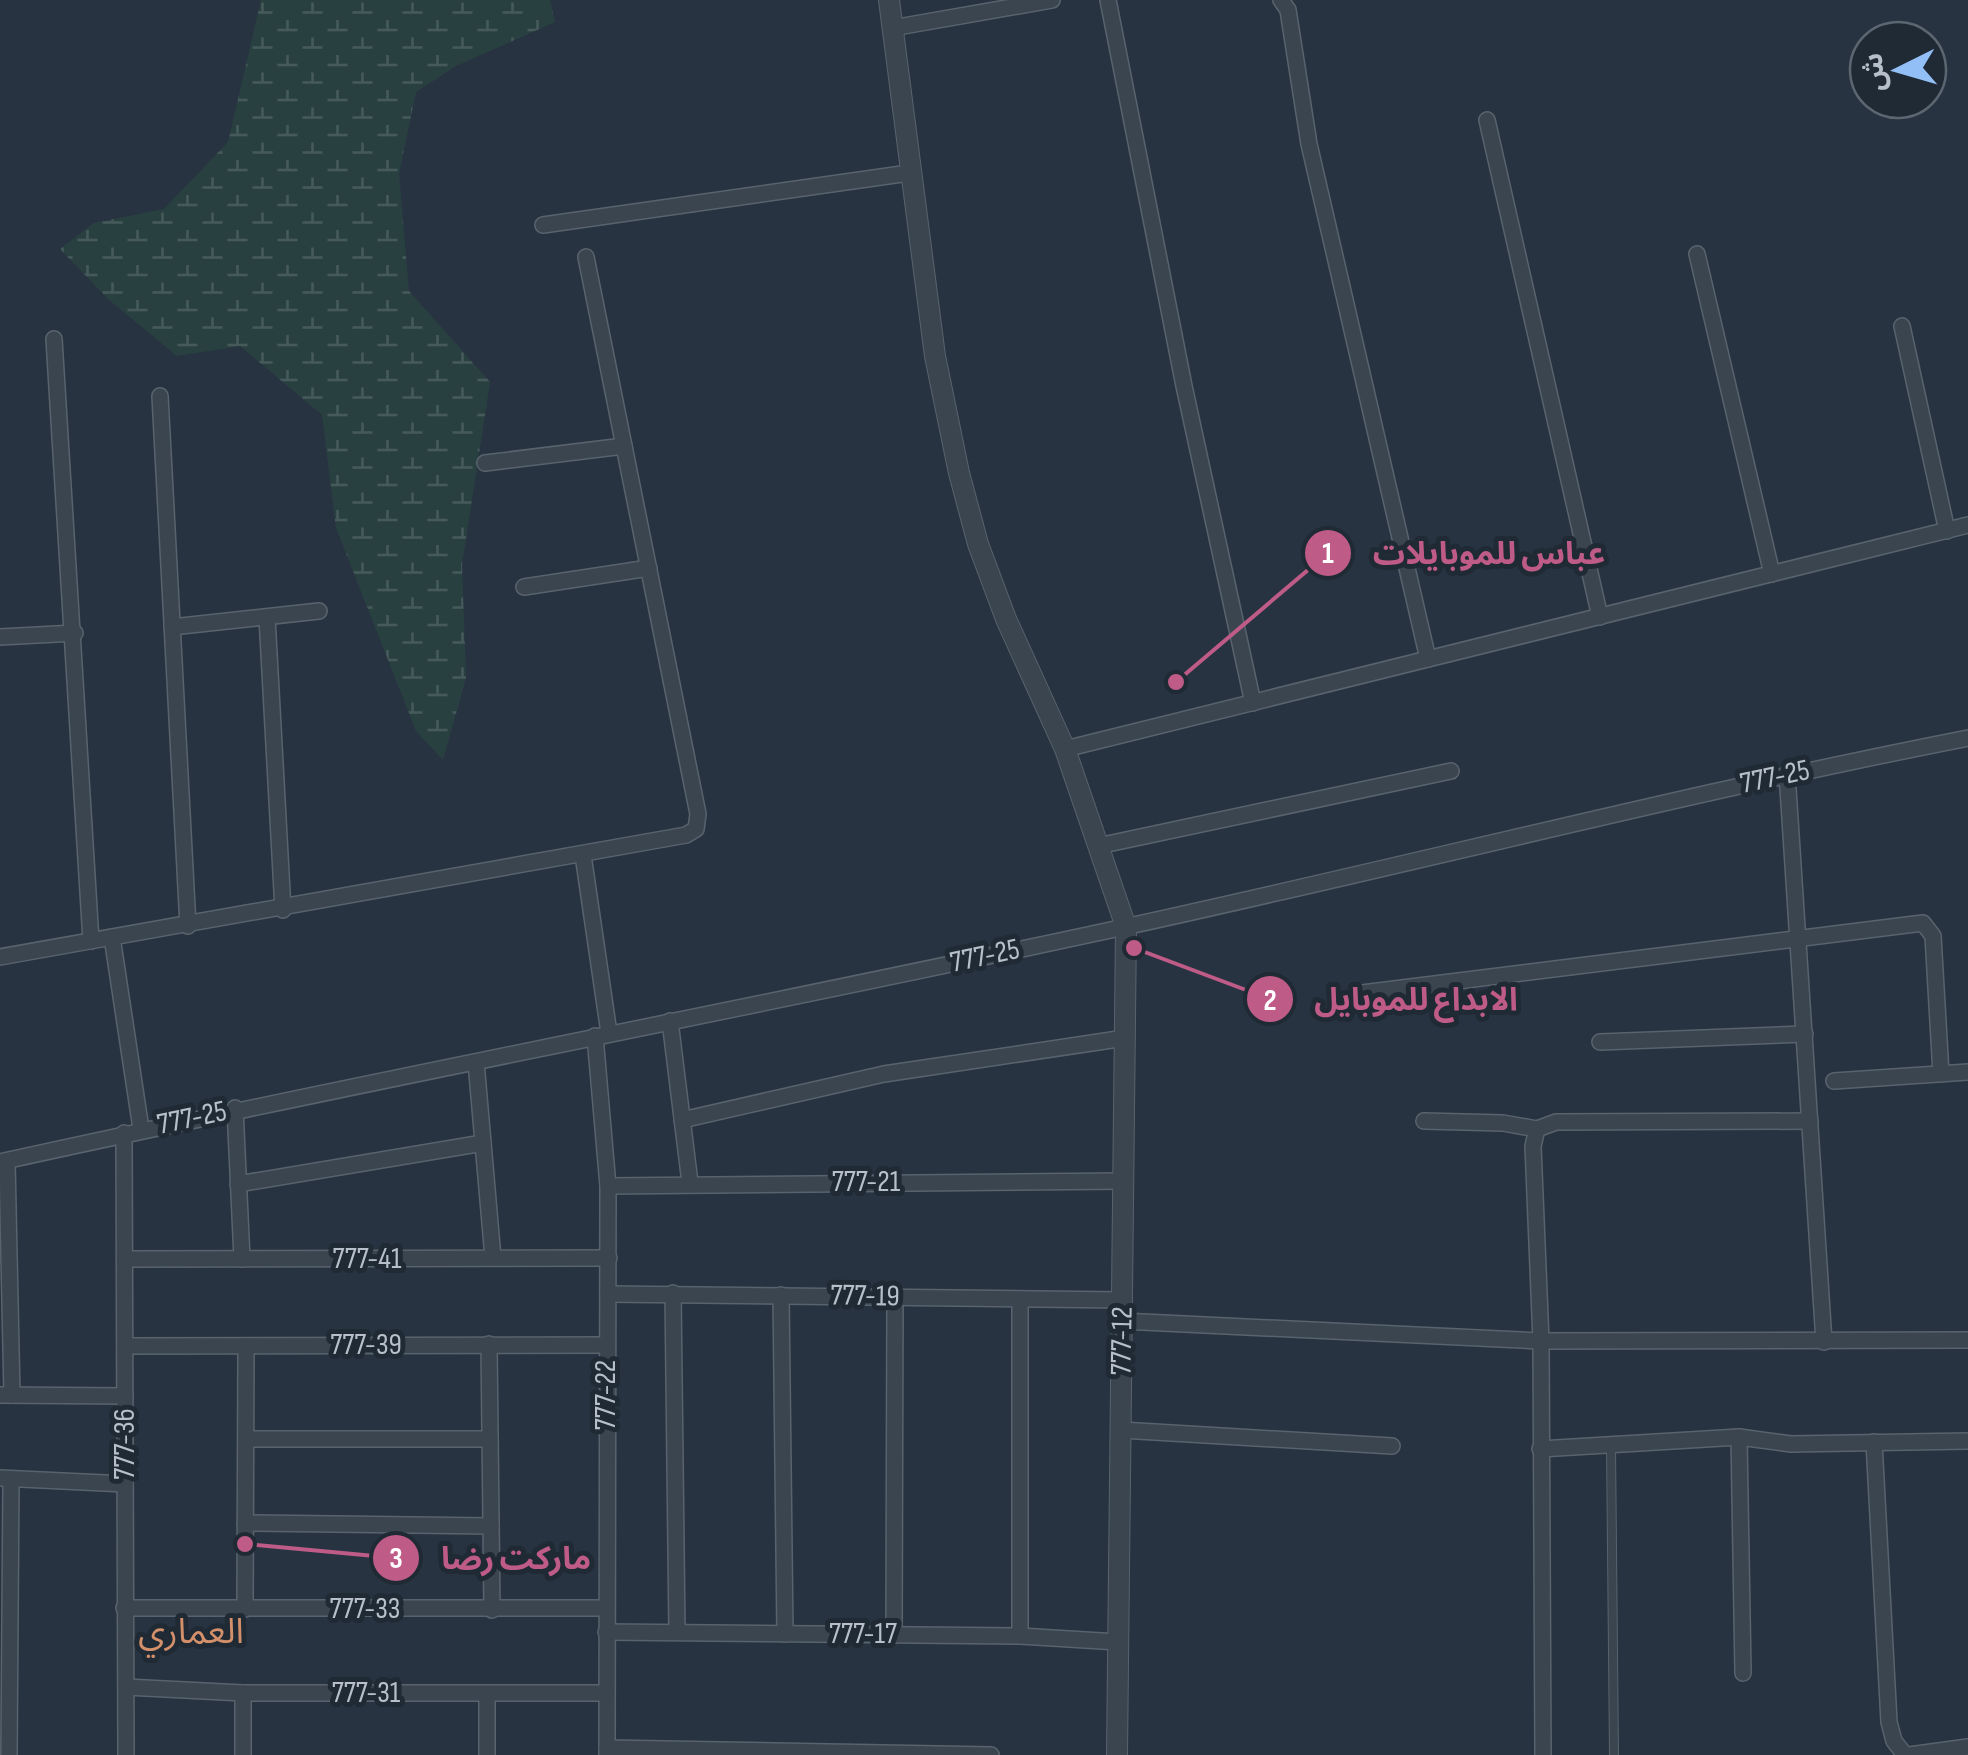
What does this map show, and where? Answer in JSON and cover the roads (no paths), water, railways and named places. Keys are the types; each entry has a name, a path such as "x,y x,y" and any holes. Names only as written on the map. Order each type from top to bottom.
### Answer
{"street":[{"name":"777-12","path":"889,0 935,356 978,544 1006,619 1065,749 1126,927 1117,1755"},
{"path":"892,28 1052,0"},
{"path":"1108,0 1180,366 1254,703"},
{"path":"1282,0 1288,10 1309,144 1428,659"},
{"path":"1488,120 1600,617"},
{"path":"543,225 909,174"},
{"path":"1697,254 1772,574"},
{"path":"0,958 583,855 686,835 696,828 698,814 586,257"},
{"path":"1902,326 1947,530"},
{"path":"54,339 91,941"},
{"path":"160,396 188,926"},
{"path":"484,463 624,446"},
{"path":"1065,749 1968,525"},
{"path":"524,587 648,568"},
{"path":"172,626 318,611"},
{"path":"266,616 283,910"},
{"path":"0,637 75,633"},
{"name":"777-25","path":"4,1162 234,1108 476,1062 1126,927 1787,773 1968,738"},
{"path":"1098,846 1451,771"},
{"path":"1787,773 1824,1342"},
{"name":"777-22","path":"583,855 602,1035 608,1186 607,1752"},
{"path":"1362,993 1923,924 1930,929 1941,1074"},
{"path":"112,937 141,1129"},
{"path":"670,1021 690,1184"},
{"path":"1600,1042 1806,1034"},
{"path":"682,1120 884,1074 1125,1038"},
{"path":"476,1062 493,1258"},
{"path":"1834,1080 1968,1072"},
{"path":"234,1108 242,1259"},
{"path":"1424,1121 1503,1123 1536,1129 1556,1122 1810,1121"},
{"path":"1536,1129 1533,1146 1541,1341 1543,1755"},
{"name":"777-36","path":"124,1133 126,1755"},
{"path":"238,1184 483,1143"},
{"path":"4,1162 6,1395 125,1396"},
{"name":"777-21","path":"608,1186 1123,1181"},
{"name":"777-41","path":"125,1259 608,1258"},
{"path":"674,1293 677,1632"},
{"name":"777-19","path":"608,1294 1020,1299 1122,1311 1541,1341 1968,1340"},
{"path":"781,1295 785,1634"},
{"path":"894,1634 895,1296"},
{"path":"1020,1299 1020,1636"},
{"path":"489,1344 492,1610"},
{"name":"777-39","path":"125,1346 606,1345"},
{"path":"245,1608 246,1346"},
{"path":"1121,1430 1392,1446"},
{"path":"1540,1449 1739,1437 1791,1444 1968,1441"},
{"path":"1739,1437 1742,1673"},
{"path":"246,1439 490,1439"},
{"path":"1874,1442 1889,1722 1894,1741 1907,1755 1968,1746"},
{"path":"9,1755 6,1478 124,1484"},
{"path":"245,1523 491,1526"},
{"name":"777-33","path":"124,1608 606,1608"},
{"name":"777-17","path":"606,1632 1020,1636 1118,1642"},
{"name":"777-31","path":"126,1687 243,1693 606,1693"},
{"path":"242,1755 243,1693"},
{"path":"487,1694 487,1755"},
{"path":"607,1752 991,1755"}],"lane":[{"path":"1611,1445 1614,1755"}],"place":[{"name":"عباس للموبايلات","path":"1176,682"},
{"name":"الابداع للموبايل","path":"1134,948"},
{"name":"ماركت رضا","path":"245,1544"}],"district":[{"name":"العماري","path":"191,1632"}]}
